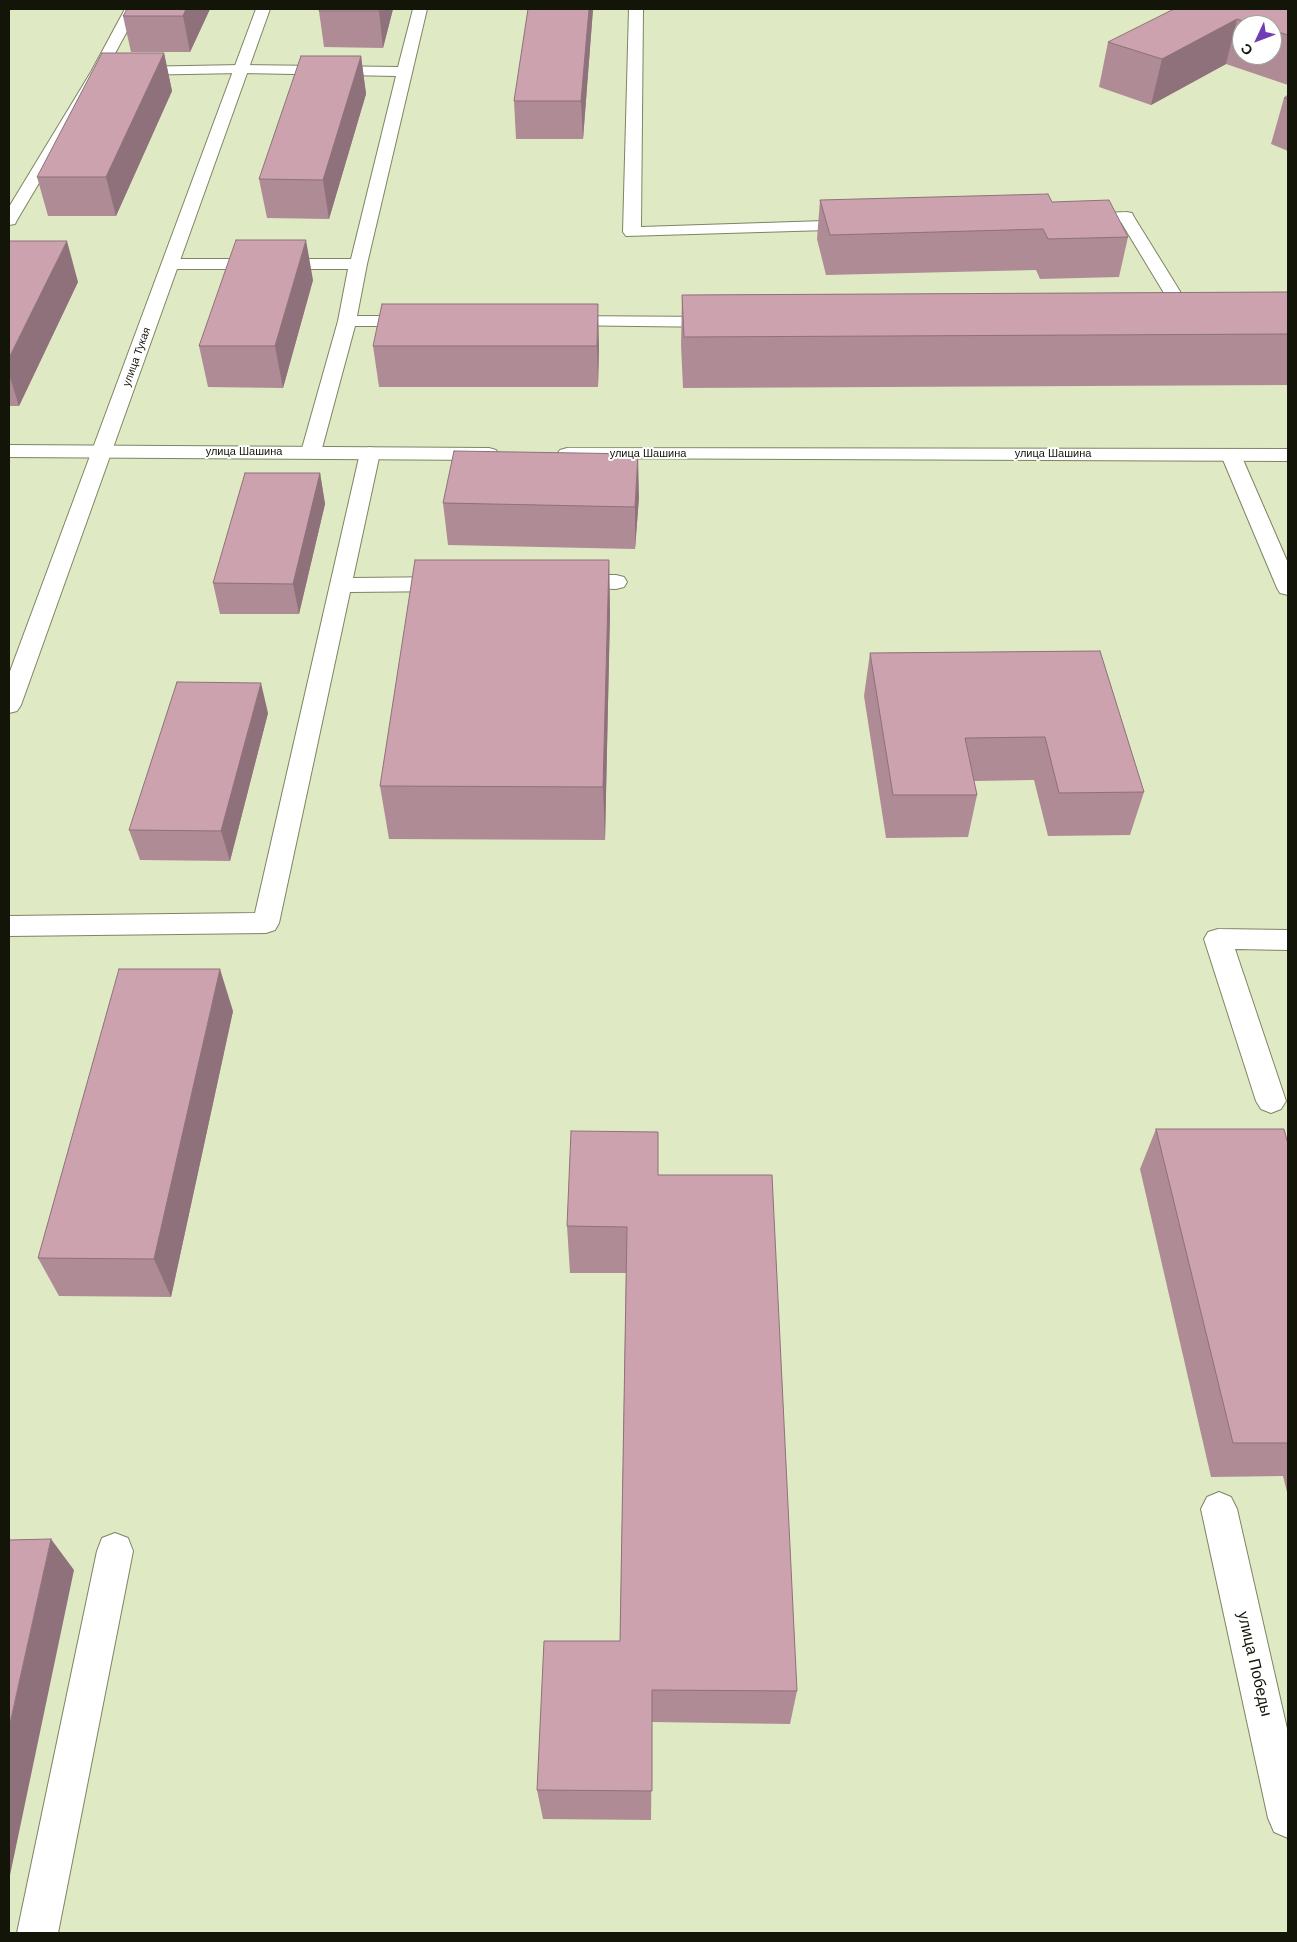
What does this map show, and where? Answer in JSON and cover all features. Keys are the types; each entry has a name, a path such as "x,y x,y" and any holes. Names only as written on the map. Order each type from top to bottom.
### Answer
{"street":[{"path":"9,220 98,72 132,9"},
{"name":"улица Тукая","path":"9,705 263,9"},
{"path":"311,452 347,321 358,264 420,9"},
{"path":"636,9 632,232 869,225"},
{"path":"98,72 242,69 405,72"},
{"path":"1066,219 1126,217 1190,322"},
{"path":"171,264 358,264"},
{"path":"347,321 436,321"},
{"path":"545,321 734,322"},
{"path":"1171,322 1210,322"},
{"name":"улица Шашина","path":"9,451 508,454"},
{"path":"9,926 266,923 370,453"},
{"name":"улица Шашина","path":"548,454 1288,455"},
{"path":"1231,454 1288,588"},
{"path":"547,583 616,582"},
{"path":"340,585 468,583"},
{"path":"1271,1102 1218,938 1288,940"},
{"name":"улица Победы","path":"1219,1509 1288,1818"},
{"path":"37,1933 115,1551"}],"building":[{"path":"127,9 186,9 183,16 123,16"},
{"path":"320,9 380,9 379,11 319,11"},
{"path":"528,9 589,9 581,101 514,101"},
{"path":"1174,9 1288,9 1288,35 1282,33 1282,15 1232,15 1232,22 1162,59 1108,42"},
{"path":"102,53 164,53 106,177 37,177"},
{"path":"301,56 361,56 323,180 259,179"},
{"path":"1048,194 1052,202 1109,200 1128,237 1048,239 1043,229 830,235 820,200"},
{"path":"236,240 306,240 275,346 199,346"},
{"path":"9,241 67,241 9,358"},
{"path":"1288,292 1288,334 684,337 682,295"},
{"path":"382,304 598,304 597,346 373,346"},
{"path":"454,451 638,454 635,507 443,503"},
{"path":"245,473 320,473 293,584 213,583"},
{"path":"415,560 609,560 603,787 380,786"},
{"path":"1100,651 1144,792 1059,793 1045,737 965,738 977,795 893,795 870,653"},
{"path":"177,682 261,683 221,831 129,830"},
{"path":"119,969 220,969 154,1259 38,1258"},
{"path":"1156,1129 1284,1129 1288,1144 1288,1443 1233,1443"},
{"path":"571,1131 658,1132 658,1175 772,1175 797,1691 652,1690 652,1791 537,1790 544,1641 620,1641 627,1227 567,1226"},
{"path":"51,1539 9,1728 9,1540"}]}
